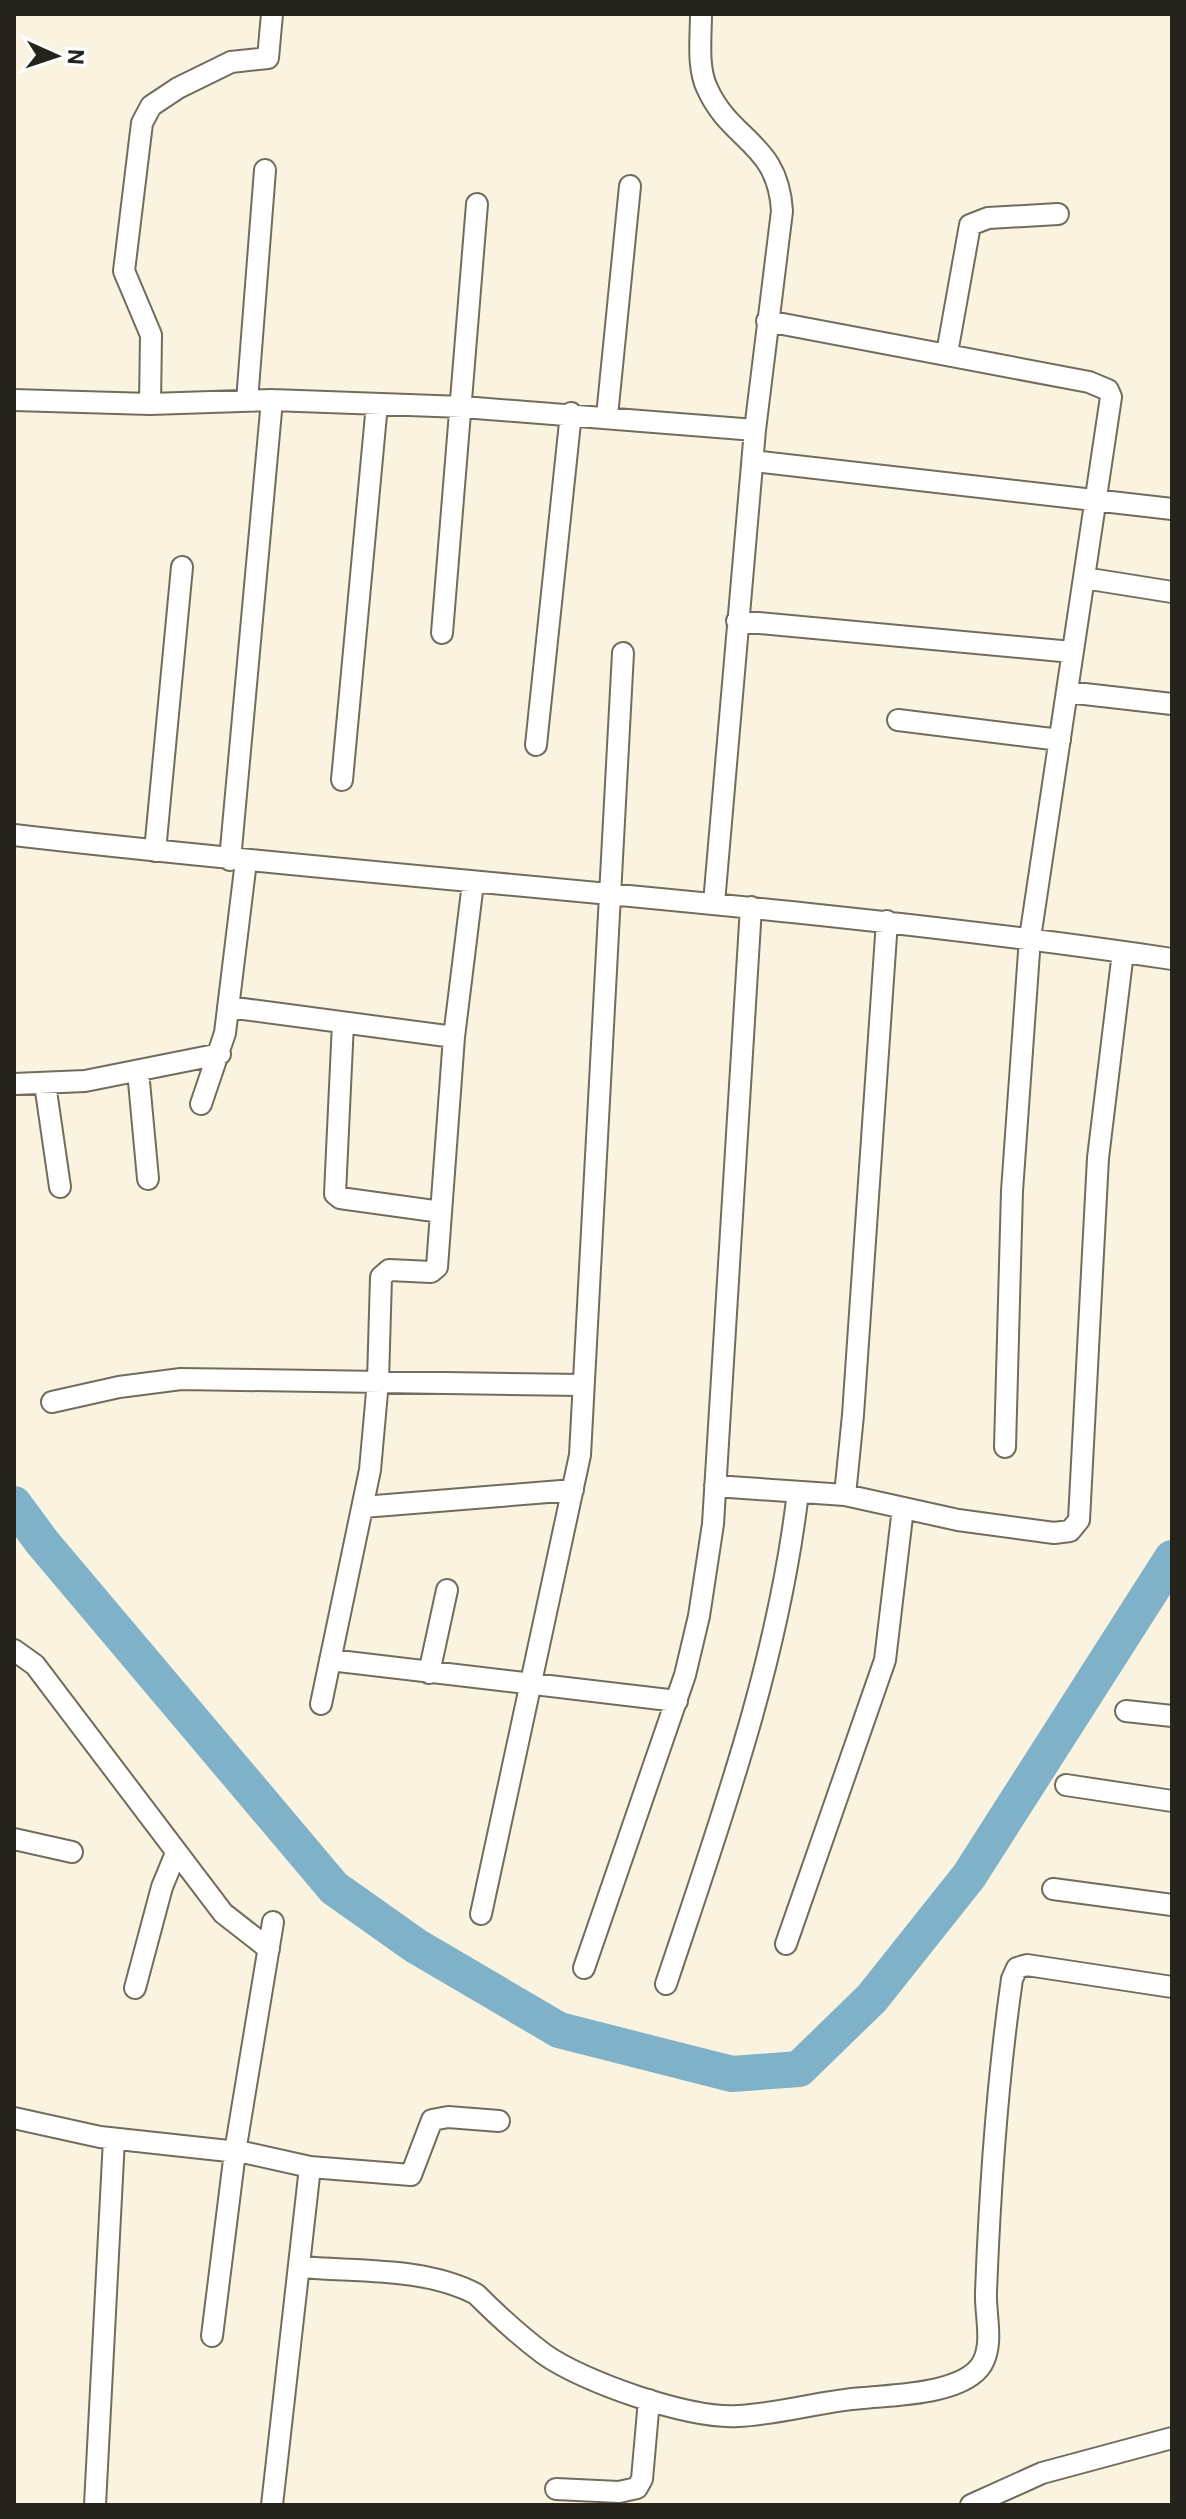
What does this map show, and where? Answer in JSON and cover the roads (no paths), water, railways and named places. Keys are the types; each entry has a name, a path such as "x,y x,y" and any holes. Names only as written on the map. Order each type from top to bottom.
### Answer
{"street":[{"path":"150,404 151,335 126,284 124,271 142,123 151,106 178,88 231,62 268,58 272,14"},
{"path":"701,14 705,84 716,104 766,158 781,183 782,211 755,430 714,903"},
{"path":"247,401 265,170"},
{"path":"607,416 630,186"},
{"path":"442,633 463,407 477,204"},
{"path":"947,353 970,225 988,218 1058,214"},
{"path":"767,321 1089,382 1108,390 1111,397 1030,938 1012,1191 1005,1447"},
{"path":"14,400 150,404 272,400 463,407 571,413 755,430"},
{"path":"201,1104 220,1054 228,1007 272,400"},
{"path":"342,780 377,404"},
{"path":"536,745 571,413"},
{"path":"753,461 1172,509"},
{"path":"155,851 182,567"},
{"path":"1084,578 1172,592"},
{"path":"737,621 1072,652"},
{"path":"481,1914 580,1455 581,1385 623,653"},
{"path":"1067,692 1172,704"},
{"path":"898,720 1060,740"},
{"path":"14,835 238,861 887,921 1172,959"},
{"path":"321,1704 363,1507 378,1381 381,1277 389,1270 435,1270 454,1037 473,883"},
{"path":"584,1968 677,1701 699,1616 715,1486 751,907"},
{"path":"845,1495 887,921"},
{"path":"715,1486 845,1495 958,1520 1054,1533 1070,1531 1079,1520 1098,1158 1123,952"},
{"path":"228,1007 454,1037"},
{"path":"343,1023 335,1194 340,1198 441,1212"},
{"path":"14,1084 45,1084 138,1071 220,1054"},
{"path":"138,1071 148,1179"},
{"path":"45,1084 60,1187"},
{"path":"52,1402 119,1387 181,1379 581,1385"},
{"path":"363,1507 573,1490"},
{"path":"666,1984 737,1771 772,1650 798,1492"},
{"path":"786,1944 885,1660 903,1508"},
{"path":"429,1673 447,1590"},
{"path":"14,1650 35,1665 223,1913 269,1949"},
{"path":"330,1660 530,1687 677,1701"},
{"path":"1126,1711 1172,1716"},
{"path":"1066,1785 1172,1801"},
{"path":"14,1839 72,1852"},
{"path":"135,1988 162,1887 176,1853"},
{"path":"1053,1889 1172,1905"},
{"path":"212,2336 235,2152 273,1922"},
{"path":"301,2267 426,2278 462,2287 476,2294 546,2355 649,2400 712,2416 749,2415 819,2403 916,2394 975,2373 987,2349 987,2269 998,2074 1012,1979 1017,1968 1027,1965 1172,1987"},
{"path":"14,2118 114,2139 235,2152 300,2162 310,2167 411,2175 432,2120 448,2117 499,2121"},
{"path":"95,2505 114,2139"},
{"path":"272,2505 310,2167"},
{"path":"556,2489 619,2492 637,2488 642,2479 649,2400"},
{"path":"971,2505 1042,2473 1172,2438"}],"waterway":[{"path":"14,1504 42,1542 334,1888 416,1946 559,2030 732,2074 799,2069 872,1998 969,1876 1172,1558"}]}
